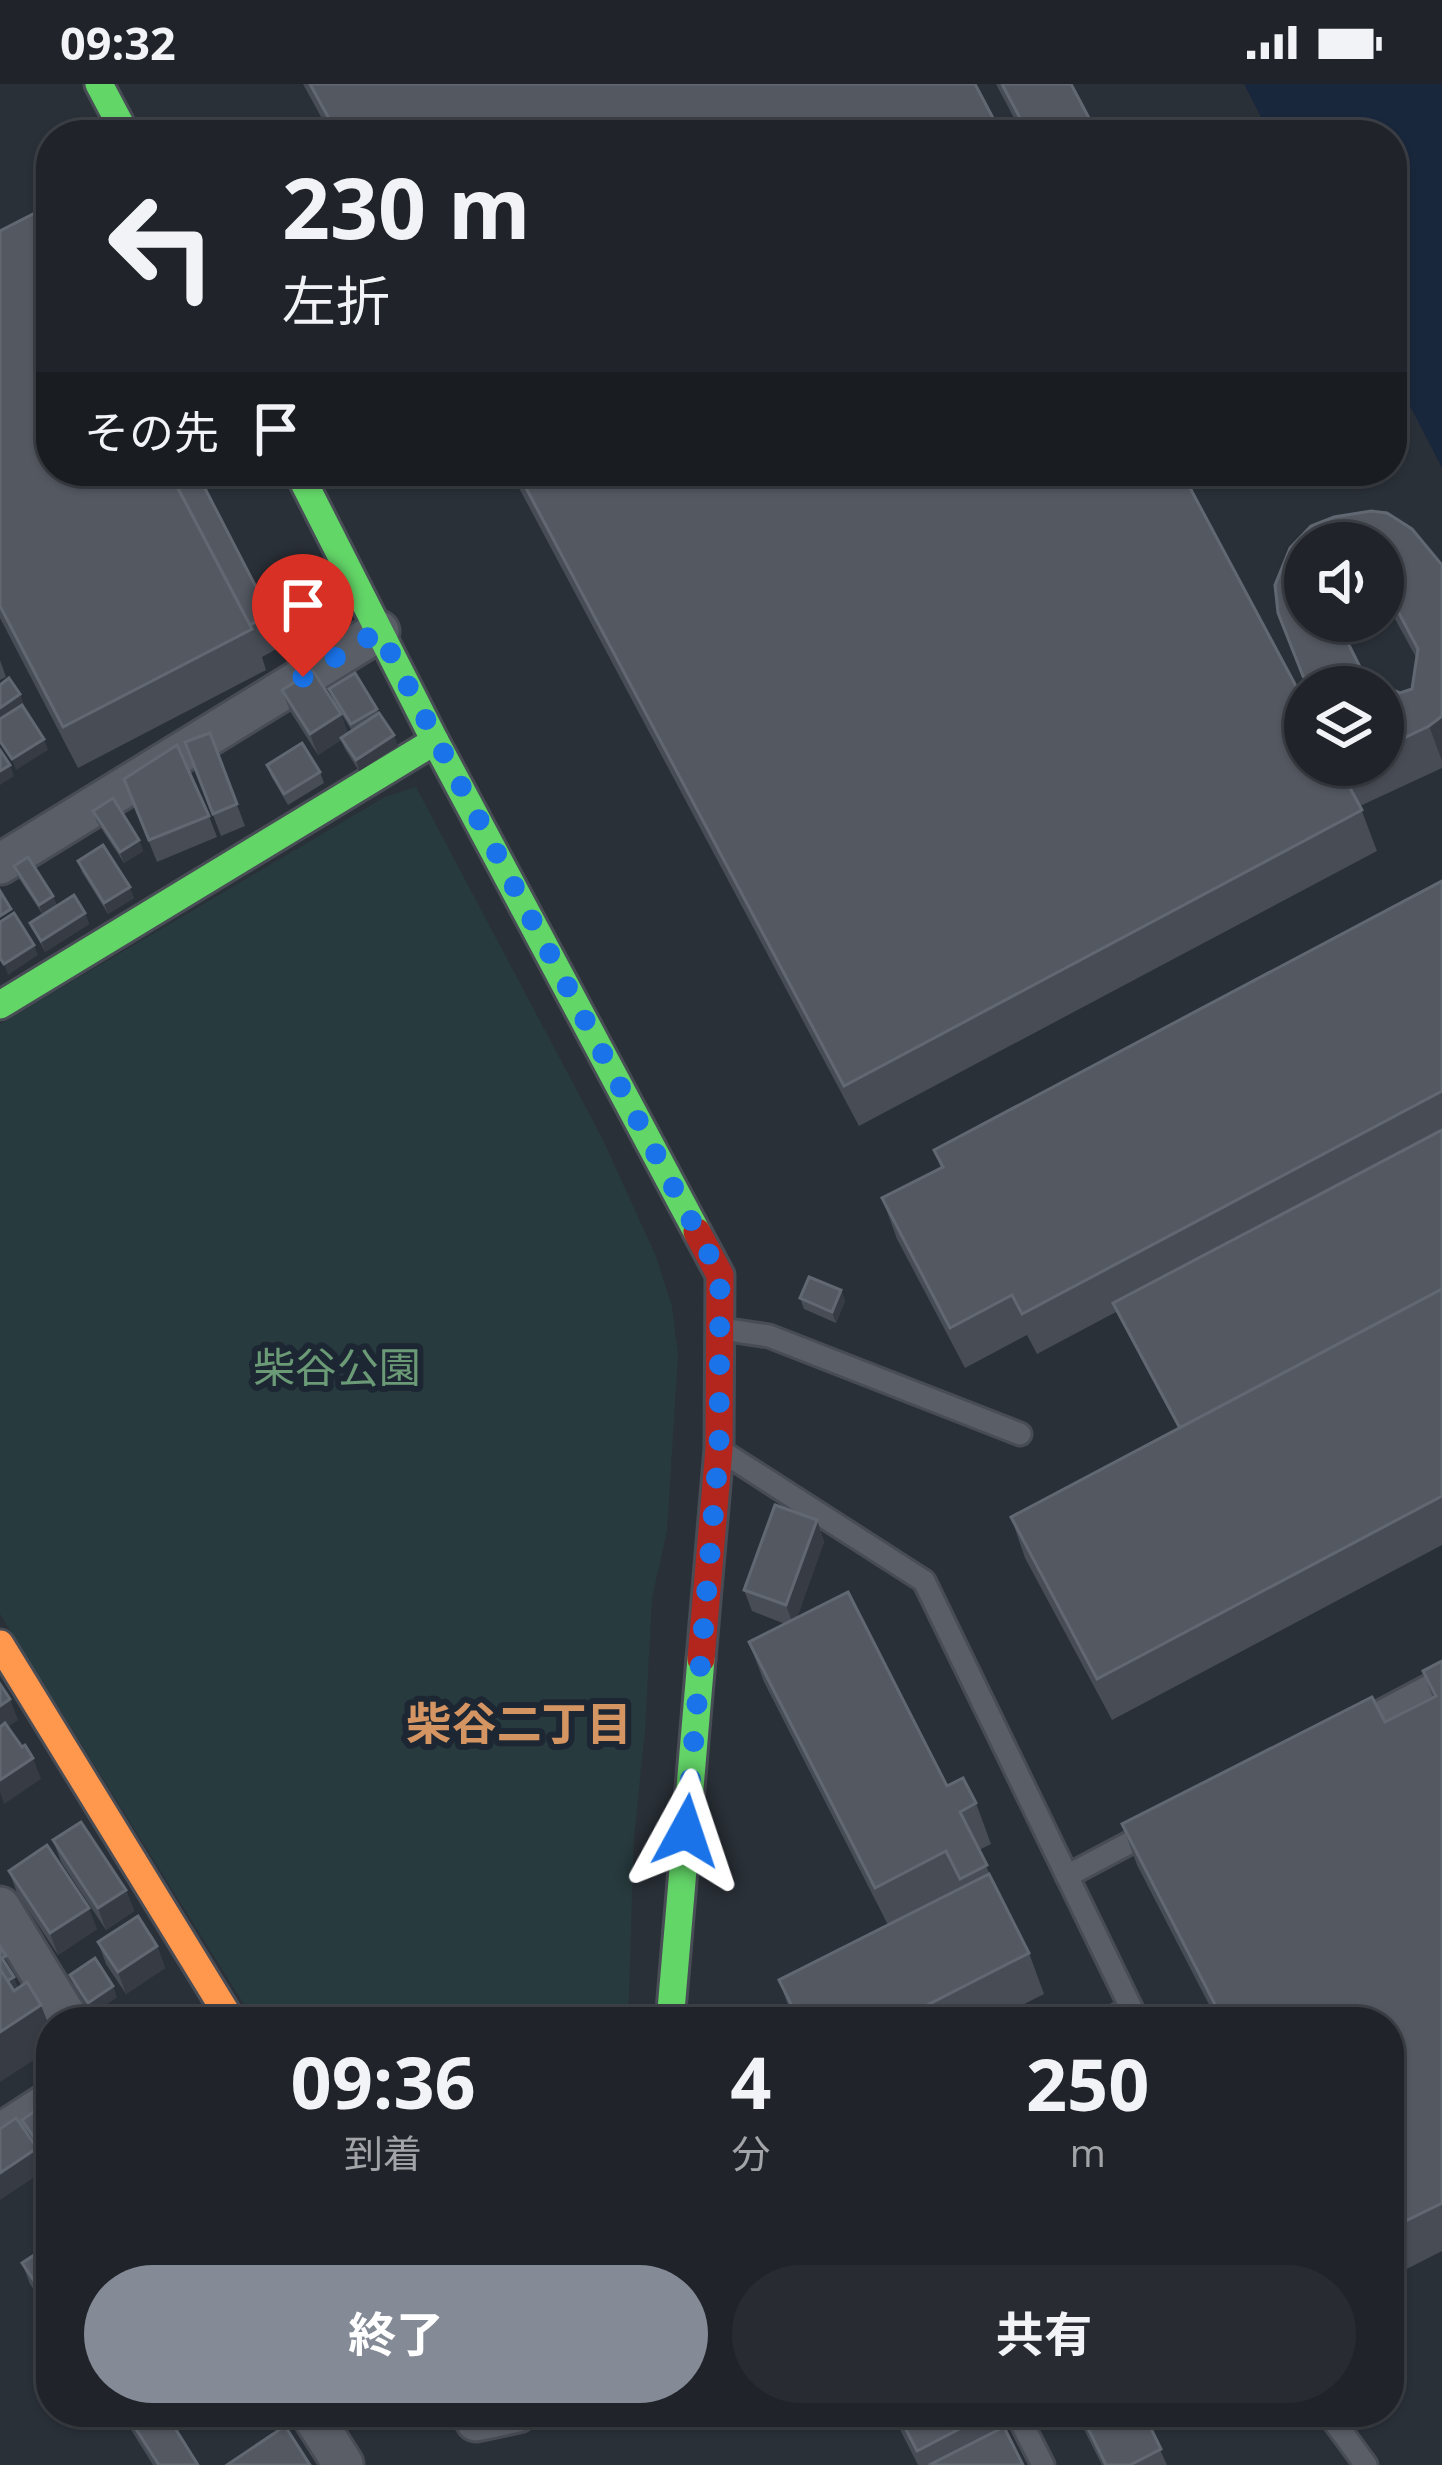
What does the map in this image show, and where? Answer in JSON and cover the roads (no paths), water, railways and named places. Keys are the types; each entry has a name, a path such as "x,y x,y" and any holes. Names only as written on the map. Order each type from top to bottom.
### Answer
{"street":[{"path":"98,84 118,120"},
{"path":"306,486 435,741 720,1275 719,1449 671,2007"},
{"path":"0,863 379,631"},
{"path":"0,1005 435,741"},
{"path":"0,1644 223,2007"},
{"path":"0,1907 61,2007"},
{"path":"0,2134 36,2111"},
{"path":"320,2427 343,2464"}],"lane":[{"path":"720,1328 770,1336 1020,1434"},
{"path":"719,1449 924,1581 1130,2007"},
{"path":"1338,1733 1442,1678"},
{"path":"1067,1876 1172,1821"},
{"path":"1024,2427 1043,2465"},
{"path":"1338,2427 1366,2465"}],"water":[{"path":"1244,84 1442,84 1442,468 1407,400 1407,120 1262,120"}],"district":[{"name":"柴谷二丁目","path":"519,1724"}],"park label":[{"name":"柴谷公園","path":"337,1368"}]}
